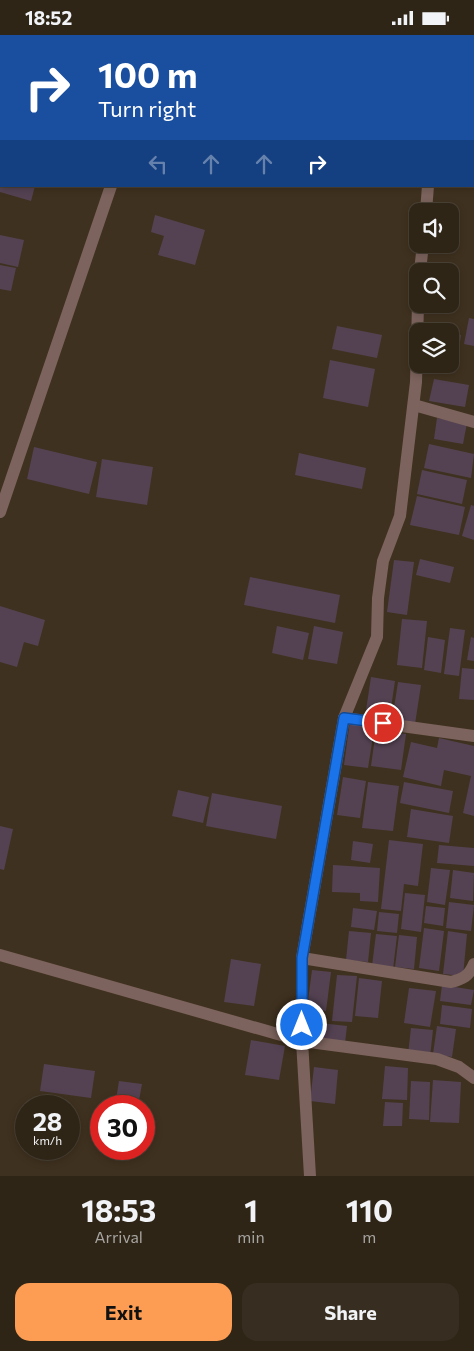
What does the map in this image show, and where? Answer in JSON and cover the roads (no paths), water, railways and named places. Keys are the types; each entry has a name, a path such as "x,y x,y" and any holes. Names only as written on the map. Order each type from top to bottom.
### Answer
{"street":[{"path":"0,512 111,187"},
{"path":"427,203 428,187"},
{"path":"310,1176 302,1041 302,958 344,718 376,637 378,598 384,561 400,516 414,405 418,313"},
{"path":"414,405 474,422"},
{"path":"344,718 474,736"},
{"path":"0,955 302,1041 437,1059 459,1067 474,1078"},
{"path":"302,958 451,982 462,979 470,974 474,964"}]}
